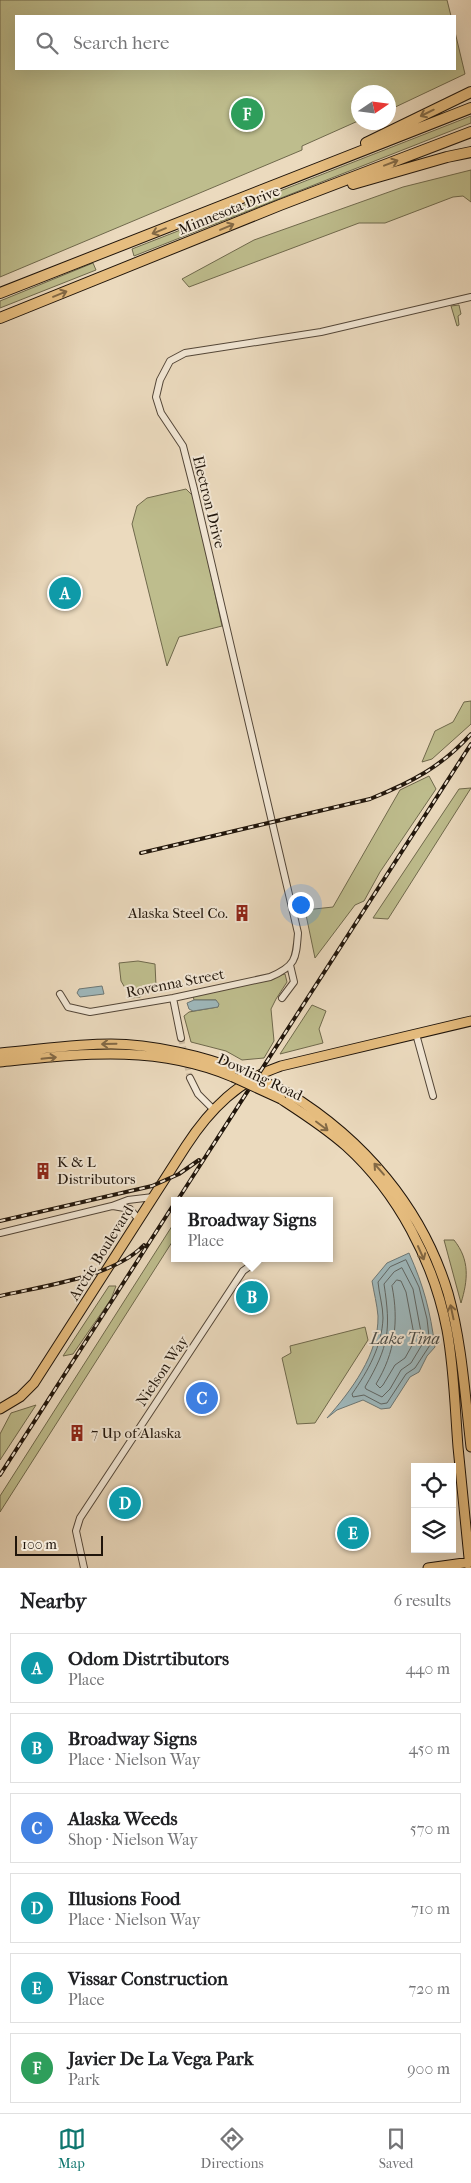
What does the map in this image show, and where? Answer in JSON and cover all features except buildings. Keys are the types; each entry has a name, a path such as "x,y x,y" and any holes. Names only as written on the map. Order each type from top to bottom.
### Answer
{"highway":[{"path":"270,187 471,92"},
{"name":"Minnesota Drive","path":"0,293 471,108"},
{"name":"Minnesota Drive","path":"0,318 280,205 471,132"},
{"path":"280,205 416,165 471,152"}],"main road":[{"name":"Arctic Boulevard","path":"0,1409 20,1397 34,1383 198,1128 228,1095 266,1071 292,1062 471,1021"},
{"name":"Dowling Road","path":"0,1053 112,1044 188,1054 218,1061 241,1071 332,1122 388,1178 422,1232 440,1272 452,1311 463,1376 471,1447"},
{"name":"Dowling Road","path":"0,1062 95,1054 142,1054 198,1065 284,1096 329,1131 363,1164 393,1202 407,1224 431,1273 444,1316 451,1355 470,1564"},
{"path":"428,1568 470,1564"}],"street":[{"name":"Electron Drive","path":"296,958 298,933 196,497 183,446 161,413 156,397 160,380 170,361 185,353 321,332 471,297"},
{"name":"Rovenna Street","path":"60,994 68,1006 90,1012 173,998 270,976 283,971 296,958"},
{"path":"282,998 294,982 290,965"},
{"path":"173,998 181,1038"},
{"path":"416,1034 433,1096"},
{"path":"190,1078 198,1094 214,1109"},
{"path":"0,1233 112,1206 128,1200 153,1197"},
{"path":"112,1206 130,1209 139,1220"},
{"name":"Nielson Way","path":"84,1568 76,1532 80,1518 243,1271 256,1262"}],"shaded area":[{"path":"0,0 447,0 451,15 15,15 15,70 456,70 456,36 465,74 396,107 396,85 351,85 351,124 302,146 302,150 0,277"},
{"path":"471,116 471,123 134,256 132,249"},
{"path":"471,170 471,202 463,196 453,197 385,223 359,223 189,287 182,279 254,240 403,187"},
{"path":"93,263 96,270 0,308 0,301"},
{"path":"459,305 461,314 458,316 459,325 457,326 451,306"},
{"path":"186,489 194,497 222,626 179,637 167,666 132,524 137,506 147,498"},
{"path":"471,701 471,724 432,759 422,762 435,731 453,722 464,702"},
{"path":"429,776 436,789 380,872 364,901 355,905 315,958 305,910 333,907 400,790"},
{"path":"471,788 388,919 373,918 459,789"},
{"path":"138,961 155,964 156,986 140,997 131,998 121,981 119,963"},
{"path":"285,974 287,982 271,1009 274,1041 264,1058 242,1060 226,1051 191,1042 184,1016 189,1012 218,1007 216,1000 194,1000 193,996"},
{"path":"312,1005 326,1011 319,1029 323,1043 280,1054"},
{"path":"171,1228 171,1244 0,1512 0,1496"},
{"path":"444,1240 454,1240 463,1255 466,1278 461,1303"},
{"path":"109,1286 116,1286 111,1299 73,1354 63,1356"},
{"path":"365,1327 368,1340 315,1423 297,1424 282,1358 291,1353 290,1346"},
{"path":"36,1405 0,1460 0,1434 11,1413"}],"water":[{"path":"102,986 104,994 80,997 77,993 79,989"},
{"path":"194,1000 216,1000 219,1004 218,1007 193,1011 189,1009 187,1003"},
{"name":"Lake Tina","path":"409,1253 426,1299 435,1347 427,1356 419,1372 410,1377 390,1408 381,1409 363,1400 337,1410 327,1418 354,1384 369,1358 374,1344 378,1316 372,1281 387,1263"}],"tunnel":[{"path":"181,1038 190,1078"}],"railway":[{"path":"141,853 370,799 413,780 437,765 471,734"},
{"path":"180,1197 471,744"},
{"path":"0,1221 152,1186 179,1174 199,1160"},
{"path":"0,1475 171,1209"},
{"path":"0,1296 97,1273 131,1256 144,1245"}],"place":[{"name":"Javier De La Vega Park","path":"247,114"},
{"name":"Odom Distrtibutors","path":"65,593"},
{"name":"Alaska Steel Co.","path":"242,913"},
{"name":"K & L Distributors","path":"43,1171"},
{"name":"Broadway Signs","path":"252,1297"},
{"name":"Alaska Weeds","path":"202,1398"},
{"name":"7 Up of Alaska","path":"77,1433"},
{"name":"Illusions Food","path":"125,1503"},
{"name":"Vissar Construction","path":"353,1533"}]}
